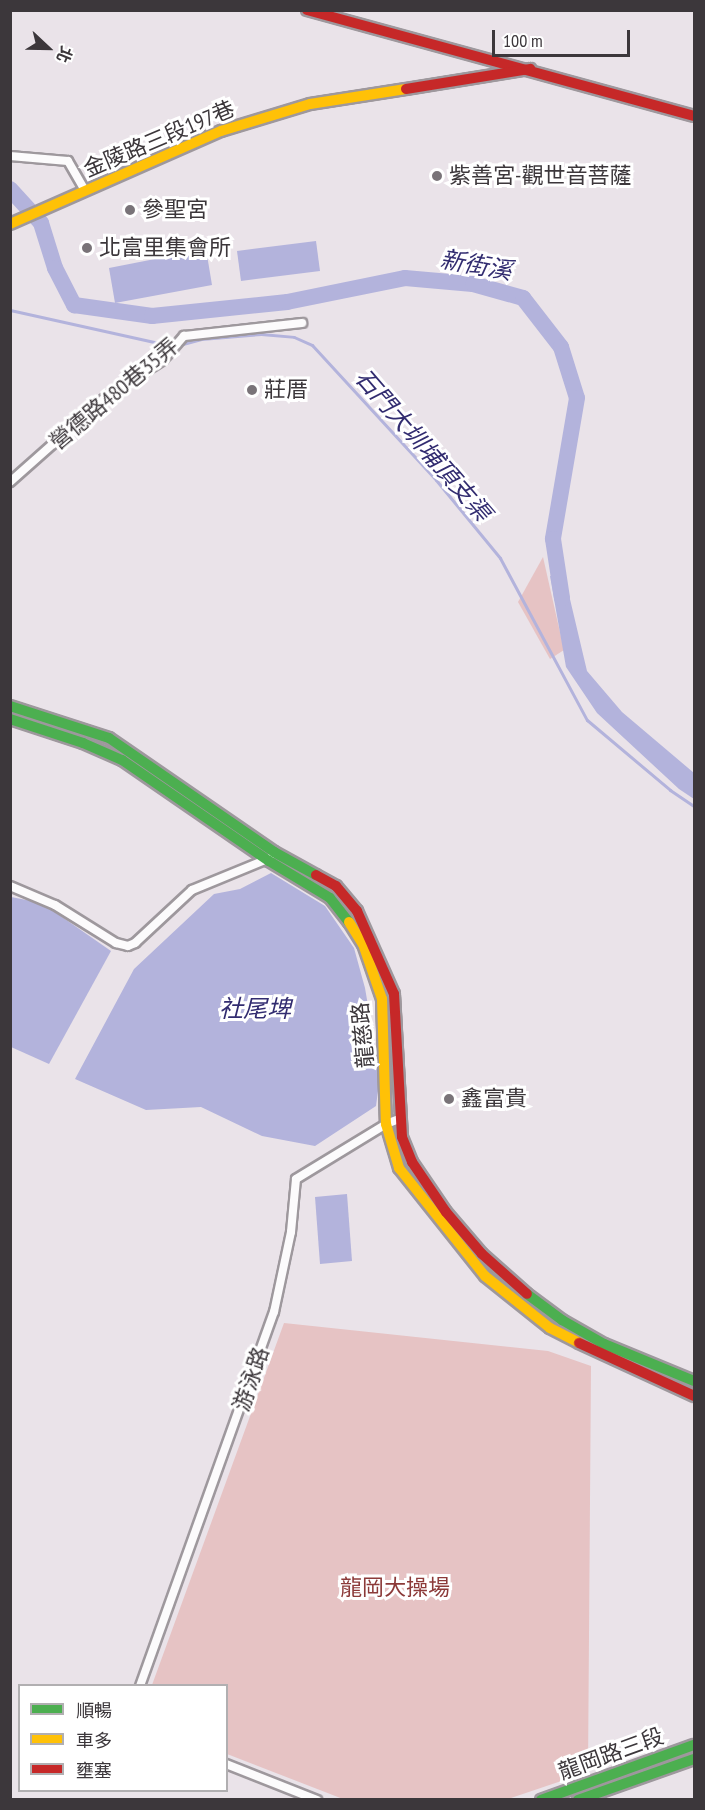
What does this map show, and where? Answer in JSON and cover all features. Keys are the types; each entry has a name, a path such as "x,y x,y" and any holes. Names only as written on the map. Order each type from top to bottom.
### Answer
{"street":[{"path":"307,10 530,69 694,116"},
{"name":"金陵路三段197巷","path":"10,224 220,131 310,104 530,69"},
{"path":"10,156 68,161 85,191"},
{"name":"營德路480巷35弄","path":"10,482 107,396 163,360 184,336 302,323"},
{"name":"龍慈路","path":"10,706 109,738 143,759 330,898 342,910 363,944 382,999 386,1124 399,1168 436,1219 485,1276 550,1328 605,1357 694,1396"},
{"name":"龍慈路","path":"10,719 83,743 122,760 272,856 336,886 357,911 376,949 394,994 399,1119 402,1137 412,1162 446,1212 482,1254 516,1286 562,1320 604,1344 694,1381"},
{"path":"10,886 55,905 116,943 128,946 135,943 192,890 272,856"},
{"name":"游泳路","path":"141,1684 274,1312 291,1232 296,1179 386,1124 399,1119"},
{"path":"436,1219 446,1212"},
{"name":"龍岡路三段","path":"541,1800 694,1745"},
{"name":"龍岡路三段","path":"578,1800 694,1759"},
{"path":"228,1765 317,1800"}],"green space":[{"path":"543,557 564,650 550,659 518,602"},
{"name":"龍岡大操場","path":"284,1323 548,1351 591,1366 588,1772 508,1799 343,1799 228,1754 228,1684 152,1684"}],"water":[{"path":"316,241 320,271 241,281 237,251"},
{"path":"206,249 212,285 115,303 109,268"},
{"path":"550,576 565,578 587,671 622,712 694,773 694,799 679,789 597,713 566,667"},
{"name":"社尾埤","path":"271,873 325,906 354,948 365,988 380,1076 376,1106 315,1146 262,1136 201,1107 146,1110 75,1079 134,969 214,894 240,889"},
{"path":"11,897 42,903 111,951 49,1064 11,1047"},
{"path":"347,1194 352,1261 320,1264 315,1197"}],"waterway":[{"name":"新街溪","path":"10,189 41,223 55,268 74,305 152,316 287,302 405,278 473,284 523,298 561,347 577,398 553,539 562,598"},
{"name":"石門大圳埔頂支渠","path":"10,310 172,346"},
{"name":"石門大圳埔頂支渠","path":"179,345 201,339 261,334 294,337 312,345 436,480 500,558 587,720 670,790 694,806"}],"traffic: fast":[{"path":"10,706 109,738 274,852 316,875"},
{"path":"10,719 83,743 122,760 269,861 330,898 349,922"},
{"path":"527,1294 562,1320 604,1344 694,1381"},
{"path":"541,1800 694,1745"},
{"path":"578,1800 694,1759"}],"traffic: slow":[{"path":"10,224 221,131 310,104 406,89"},
{"path":"349,922 363,944 382,999 386,1124 399,1168 485,1276 550,1328 579,1343"}],"traffic: jam":[{"path":"307,10 694,116"},
{"path":"406,89 530,69"},
{"path":"316,875 336,886 357,911 394,994 402,1137 412,1162 446,1212 482,1254 527,1294"},
{"path":"579,1343 694,1396"}],"place":[{"name":"紫善宮-觀世音菩薩","path":"437,176"},
{"name":"參聖宮","path":"130,210"},
{"name":"北富里集會所","path":"87,248"},
{"name":"莊厝","path":"252,390"},
{"name":"鑫富貴","path":"449,1099"}]}
